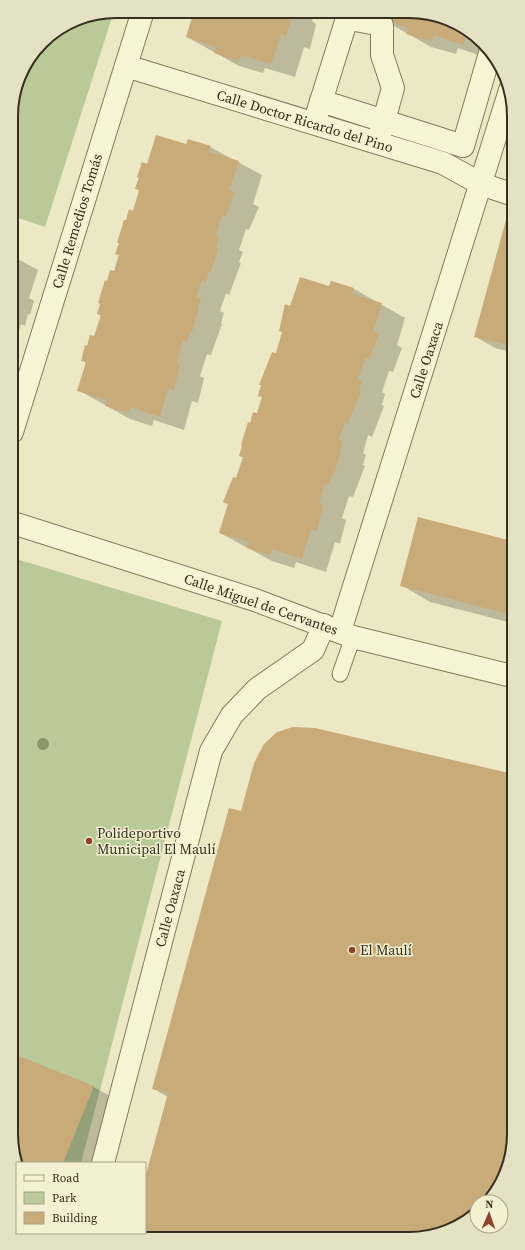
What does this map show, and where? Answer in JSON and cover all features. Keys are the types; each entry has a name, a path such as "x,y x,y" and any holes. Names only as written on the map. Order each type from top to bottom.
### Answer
{"street":[{"name":"Calle Remedios Tomás","path":"18,413 141,18"},
{"path":"348,18 320,106 382,126 463,146 488,58"},
{"path":"350,18 382,25 382,55 393,88 382,126"},
{"name":"Calle Doctor Ricardo del Pino","path":"126,66 443,163 482,184 507,193"},
{"name":"Calle Oaxaca","path":"103,1162 211,751 232,715 257,689 339,631 482,184 506,103"},
{"name":"Calle Miguel de Cervantes","path":"18,525 255,600 339,631 507,675"}],"lane":[{"path":"339,631 340,674"}],"green space":[{"path":"112,18 45,227 18,218 18,109 21,90 25,78 34,61 51,42 61,34 84,23"},
{"name":"Polideportivo Municipal El Maulí","path":"18,560 222,621 81,1162 22,1162 18,1134"}],"building":[{"path":"192,18 290,18 289,20 291,20 286,36 281,34 271,64 241,55 239,61 214,53 216,47 186,37"},
{"path":"378,18 409,18 428,20 441,23 466,36 463,45 434,35 432,41 406,34 408,28"},
{"path":"156,135 186,144 188,139 211,146 209,152 239,161 229,190 235,192 225,217 222,216 215,236 219,238 216,248 218,249 211,272 209,271 206,282 202,280 196,297 201,298 197,309 199,309 192,332 190,332 187,342 183,341 177,362 180,364 174,390 168,388 160,417 130,407 128,413 105,406 107,400 77,391 86,362 81,361 85,345 87,346 90,335 94,336 101,315 97,314 100,304 98,303 105,280 107,281 110,270 114,271 119,255 115,254 119,243 117,243 124,220 126,220 129,209 133,211 139,190 135,189 139,178 137,177 142,162 147,164"},
{"path":"507,216 507,345 474,337"},
{"path":"300,277 329,286 331,281 354,288 352,294 382,303 373,332 379,334 369,359 365,358 358,379 362,380 359,390 361,391 348,424 345,422 339,439 343,441 334,474 329,484 325,483 319,504 323,505 317,531 311,529 302,559 272,549 270,555 247,548 249,542 219,533 228,504 223,502 233,477 236,478 243,457 239,456 248,422 250,423 253,412 257,413 262,397 258,396 261,385 259,385 272,352 276,353 282,332 279,331 285,304 290,306"},
{"path":"418,517 507,540 507,613 400,586"},
{"name":"El Maulí","path":"293,727 315,728 507,773 507,1141 502,1166 487,1194 469,1194 469,1212 447,1225 435,1229 409,1232 146,1232 146,1174 168,1093 152,1089 229,808 241,811 254,763 264,744 277,732"},
{"path":"18,1056 94,1086 63,1162 22,1162 18,1134"}],"place":[{"name":"Polideportivo Municipal El Maulí","path":"89,841"},
{"name":"El Maulí","path":"352,950"}]}
